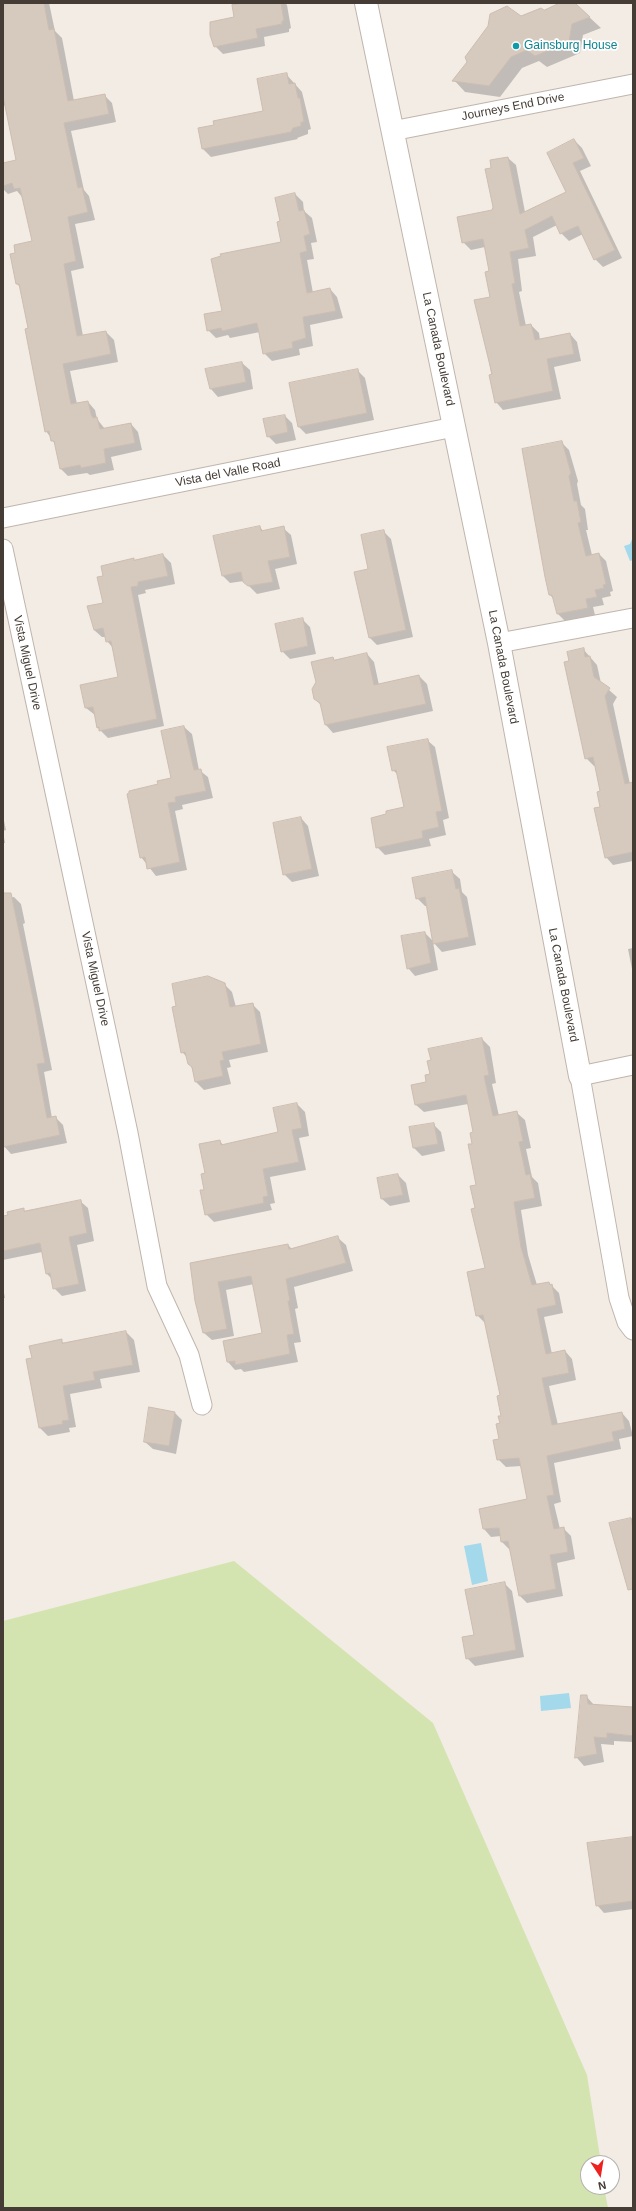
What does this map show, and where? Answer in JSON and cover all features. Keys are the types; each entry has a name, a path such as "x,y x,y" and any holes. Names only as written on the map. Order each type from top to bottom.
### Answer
{"street":[{"name":"La Canada Boulevard","path":"366,3 499,643 580,1076 619,1298 627,1322 633,1330"},
{"name":"Journeys End Drive","path":"392,131 633,84"},
{"name":"Vista del Valle Road","path":"3,518 454,427"},
{"name":"Vista Miguel Drive","path":"3,549 128,1133 157,1286 188,1355 202,1405"},
{"path":"499,643 633,618"},
{"path":"580,1076 633,1065"}],"green space":[{"path":"234,1561 433,1723 587,2075 600,2155 580,2155 580,2195 606,2195 608,2208 3,2208 3,1621"}],"water":[{"path":"633,537 633,560 630,561 624,546 630,544"},
{"path":"481,1543 488,1581 472,1585 464,1546"},
{"path":"569,1693 571,1708 541,1711 540,1696"}],"building":[{"path":"3,3 44,3 49,30 54,29 68,101 105,94 109,114 64,123 78,188 82,187 88,212 68,217 76,261 64,264 77,336 106,331 111,354 63,364 71,404 88,401 91,414 93,418 97,417 100,429 131,423 135,443 104,449 106,463 81,468 80,465 60,469 54,441 51,441 49,431 45,432 25,329 28,328 19,284 16,284 10,254 15,253 14,245 32,241 20,188 14,189 12,183 3,186 3,163 16,160 3,96"},
{"path":"244,3 281,3 284,21 282,21 282,24 256,29 258,38 214,47 210,35 210,22 234,17 232,5"},
{"name":"Gainsburg House","path":"560,3 575,3 590,17 572,24 569,42 535,56 527,50 511,57 489,86 452,81 467,62 465,57 488,26 490,14 507,6 521,16 541,8 544,10"},
{"path":"287,73 289,84 295,83 298,98 300,98 304,122 301,122 301,126 293,128 291,132 202,149 198,128 214,125 213,121 263,111 257,79"},
{"path":"574,139 584,158 573,163 615,250 594,260 578,226 560,234 552,216 525,230 529,248 510,252 515,283 512,284 520,326 531,324 535,340 570,333 574,354 547,359 553,391 495,403 489,375 492,374 474,300 490,297 485,272 489,271 483,239 462,243 457,217 492,210 493,207 485,169 491,168 490,160 508,157 520,214 566,192 547,153"},
{"path":"295,193 299,211 304,210 310,234 304,236 307,251 300,253 307,293 330,288 336,311 303,317 306,338 292,342 293,348 263,354 257,323 222,331 221,328 207,331 204,314 222,311 211,259 221,256 220,254 281,242 277,222 280,221 275,198"},
{"path":"242,362 246,382 210,389 205,369"},
{"path":"358,369 367,413 298,427 289,383"},
{"path":"285,415 288,432 267,437 263,419"},
{"path":"562,441 571,473 569,476 574,501 577,501 581,522 578,523 586,556 599,553 606,584 603,585 604,588 595,590 597,597 586,599 588,608 557,614 552,595 549,595 545,577 522,449"},
{"path":"260,526 261,531 284,526 290,557 268,561 273,582 248,586 243,582 241,572 222,576 213,536"},
{"path":"384,530 406,630 369,638 354,572 368,569 361,535"},
{"path":"163,554 168,576 138,582 138,586 131,587 157,719 99,731 99,727 97,728 93,707 85,708 80,685 118,677 111,641 106,642 103,628 94,630 87,606 103,603 97,577 103,576 101,566 134,558 134,560"},
{"path":"303,618 308,646 281,652 275,624"},
{"path":"584,648 585,657 590,656 594,677 610,688 605,696 625,784 633,782 633,852 605,858 594,808 600,807 597,792 600,791 593,757 585,759 564,662 569,661 567,652"},
{"path":"367,653 374,685 419,675 426,704 325,725 320,703 314,699 312,689 316,682 311,662 333,657 334,660"},
{"path":"184,726 194,770 201,769 206,791 175,797 176,802 168,803 180,862 147,869 145,857 140,858 127,794 129,791 158,784 157,781 171,778 161,731"},
{"path":"428,739 442,811 436,812 439,827 422,831 423,838 376,848 371,818 386,814 386,811 404,807 396,770 392,771 387,747"},
{"path":"301,817 312,869 283,875 273,823"},
{"path":"452,870 456,889 459,888 469,937 433,944 425,897 416,899 412,878"},
{"path":"3,893 11,893 35,1008 45,1063 37,1064 47,1118 56,1116 60,1135 3,1147"},
{"path":"425,932 431,963 407,969 401,936"},
{"path":"208,976 225,983 230,1007 253,1003 261,1044 222,1052 224,1060 220,1061 223,1076 195,1082 192,1067 188,1064 185,1052 181,1053 172,1007 176,1006 172,984"},
{"path":"482,1038 489,1075 484,1076 493,1116 517,1111 523,1141 519,1142 526,1175 530,1174 535,1198 514,1202 521,1247 532,1285 549,1282 550,1285 552,1284 556,1305 537,1309 546,1354 565,1350 569,1373 542,1378 552,1425 622,1412 625,1429 612,1432 614,1441 547,1456 554,1495 547,1496 554,1529 564,1527 568,1552 550,1555 556,1589 519,1596 508,1541 501,1542 499,1528 483,1529 479,1509 527,1499 519,1458 497,1460 493,1440 499,1439 496,1424 500,1423 498,1416 501,1416 497,1396 500,1395 483,1315 476,1316 467,1272 485,1268 471,1209 475,1208 470,1186 476,1185 468,1144 472,1144 470,1133 473,1132 466,1095 415,1105 411,1085 426,1082 425,1075 430,1074 427,1061 431,1060 428,1049"},
{"path":"297,1103 302,1128 292,1130 299,1162 263,1169 268,1196 263,1197 264,1203 205,1215 200,1190 204,1190 201,1174 205,1173 199,1144 220,1140 221,1145 278,1132 273,1108"},
{"path":"434,1123 438,1144 413,1148 409,1127"},
{"path":"398,1174 403,1195 381,1199 377,1178"},
{"path":"81,1200 87,1233 69,1237 79,1284 53,1289 50,1273 46,1274 40,1243 3,1251 3,1216 8,1215 7,1212 24,1208 24,1211"},
{"path":"338,1236 346,1263 286,1279 294,1334 287,1335 290,1354 235,1365 235,1361 227,1362 223,1341 262,1333 251,1276 218,1282 227,1329 203,1333 195,1301 190,1263 288,1244 289,1249"},
{"path":"126,1331 133,1365 93,1372 95,1380 63,1386 69,1420 62,1421 63,1424 39,1428 26,1359 32,1358 29,1346 62,1339 62,1343"},
{"path":"149,1407 175,1412 169,1446 144,1442"},
{"path":"631,1518 633,1529 633,1589 628,1590 609,1523"},
{"path":"505,1582 516,1650 466,1659 462,1637 474,1635 465,1590"},
{"path":"581,1695 587,1695 588,1704 633,1707 633,1736 607,1733 607,1738 594,1737 597,1754 575,1758"},
{"path":"633,1837 633,1901 596,1906 587,1843"}],"place":[{"name":"Gainsburg House","path":"516,46"}]}
